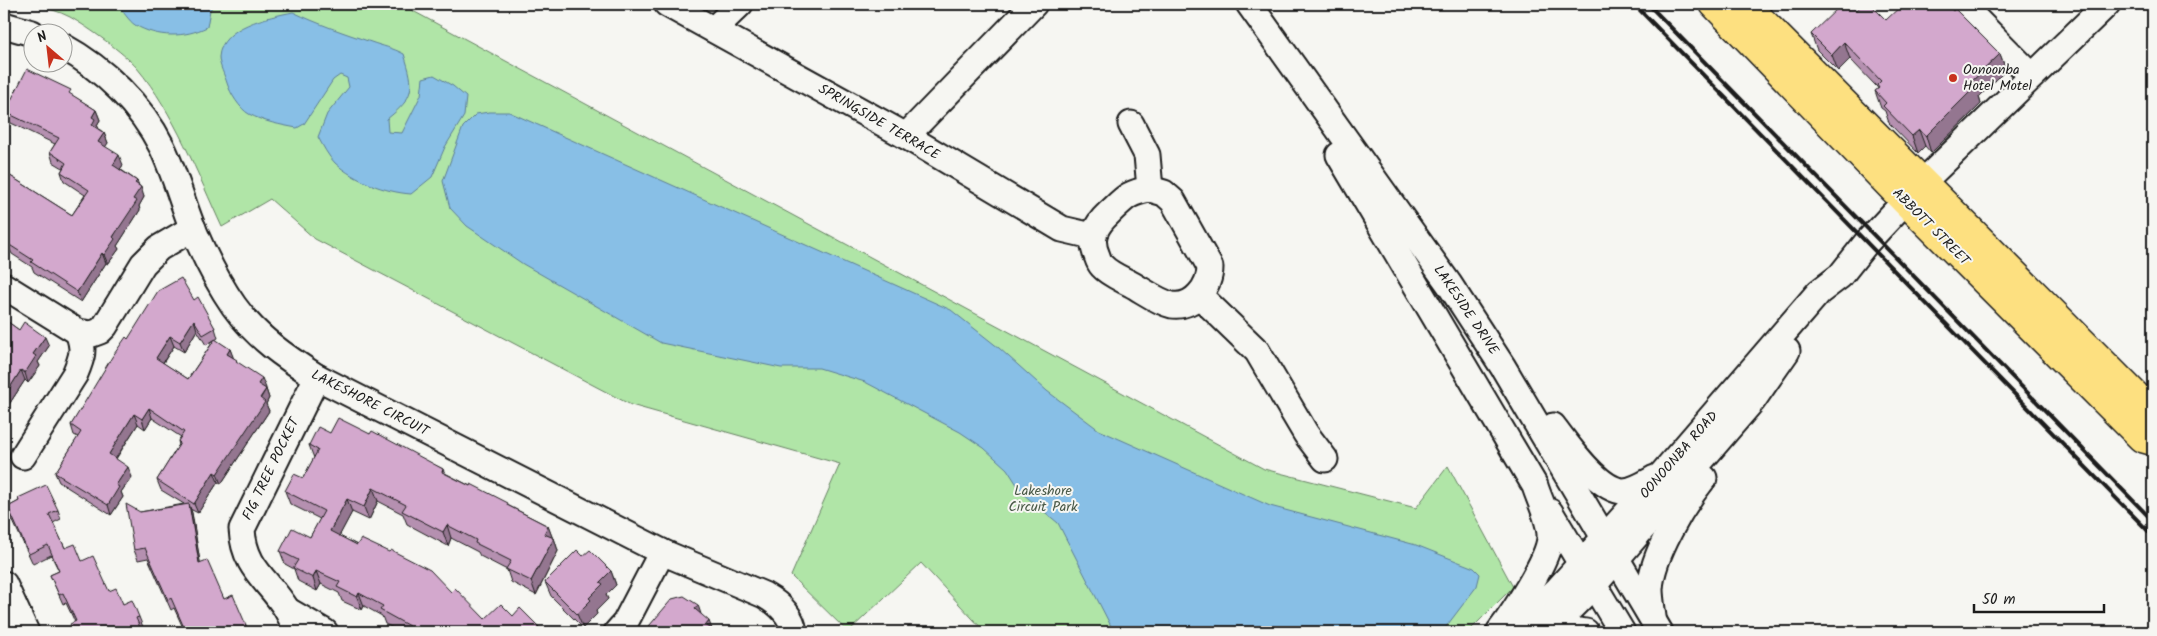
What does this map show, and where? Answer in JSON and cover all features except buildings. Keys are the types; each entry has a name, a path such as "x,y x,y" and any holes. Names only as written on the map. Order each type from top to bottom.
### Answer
{"main road":[{"name":"ABBOTT STREET","path":"1714,4 1905,201 2142,438 2153,441"},
{"name":"ABBOTT STREET","path":"1746,4 2153,413"}],"street":[{"name":"SPRINGSIDE TERRACE","path":"667,4 906,136 1062,229 1092,236"},
{"path":"714,29 740,4"},
{"path":"906,136 1034,4"},
{"name":"LAKESIDE DRIVE","path":"1248,4 1449,284 1503,367 1657,627"},
{"name":"LAKESIDE DRIVE","path":"1248,4 1622,632"},
{"path":"1961,4 2032,76"},
{"name":"OONOONBA ROAD","path":"1547,632 1594,585 1611,548 1662,474 1819,292 1840,276 1867,242 1924,181 2107,4"},
{"path":"4,25 22,30"},
{"name":"LAKESHORE CIRCUIT","path":"72,52 113,82 145,118 162,147 193,228 212,267 234,306 258,335 317,377 662,552 777,602 788,614 794,632"},
{"path":"1131,124 1147,155 1150,190"},
{"path":"1150,190 1164,193 1173,201 1210,267 1210,276 1199,295 1188,303 1173,305 1156,299 1101,266 1092,236 1098,223 1132,192 1150,190"},
{"path":"4,286 78,332 92,334 105,326 144,264 159,248 193,228"},
{"name":"OONOONBA ROAD","path":"1514,632 1582,564 1611,548 1753,400 1787,351 1831,298 1840,276"},
{"path":"1199,295 1257,351 1306,434 1325,459"},
{"path":"23,456 75,374 81,360 83,345 78,332"},
{"path":"1503,367 1592,473 1611,487 1623,491 1635,488 1662,474"},
{"name":"FIG TREE POCKET","path":"317,377 242,529 243,546 251,565 292,621 325,632"},
{"path":"1657,627 1650,590 1653,572 1671,529 1695,490 1718,463 1753,400"},
{"name":"LAKESIDE DRIVE","path":"1499,632 1530,584 1549,546 1550,536 1535,486"},
{"path":"617,632 625,623 662,552"},
{"path":"4,584 26,632"},
{"path":"1563,632 1571,630 1586,632"}],"green space":[{"name":"Lakeshore Circuit Park","path":"34,4 400,4 1264,469 1416,508 1448,466 1513,587 1468,632 985,632 921,563 848,632 791,576 840,464 631,405 315,239 270,199 222,227 174,124 163,104 137,68 115,48 70,17"}],"water":[{"path":"117,4 214,4 210,10 207,27 180,35 171,35 153,32 135,25"},
{"path":"293,12 331,28 404,54 410,75 410,91 408,98 387,119 388,132 402,133 421,95 423,78 434,75 453,86 466,97 464,116 445,147 432,177 411,194 371,185 352,175 335,163 318,137 327,114 349,87 347,78 340,75 333,80 304,124 297,128 255,117 246,112 236,100 228,87 220,63 219,57 222,46 237,30 260,20"},
{"path":"509,112 951,310 999,348 1047,391 1099,430 1270,506 1416,545 1474,568 1480,574 1477,586 1442,632 1157,632 1113,630 1058,523 1023,494 1007,469 984,448 960,432 865,382 819,368 781,368 661,343 523,264 467,226 450,208 443,181 463,127 476,114"}],"railway":[{"path":"1634,4 2153,536"},
{"path":"1648,4 2153,521"}],"place":[{"name":"Oonoonba Hotel Motel","path":"1953,78"}]}
